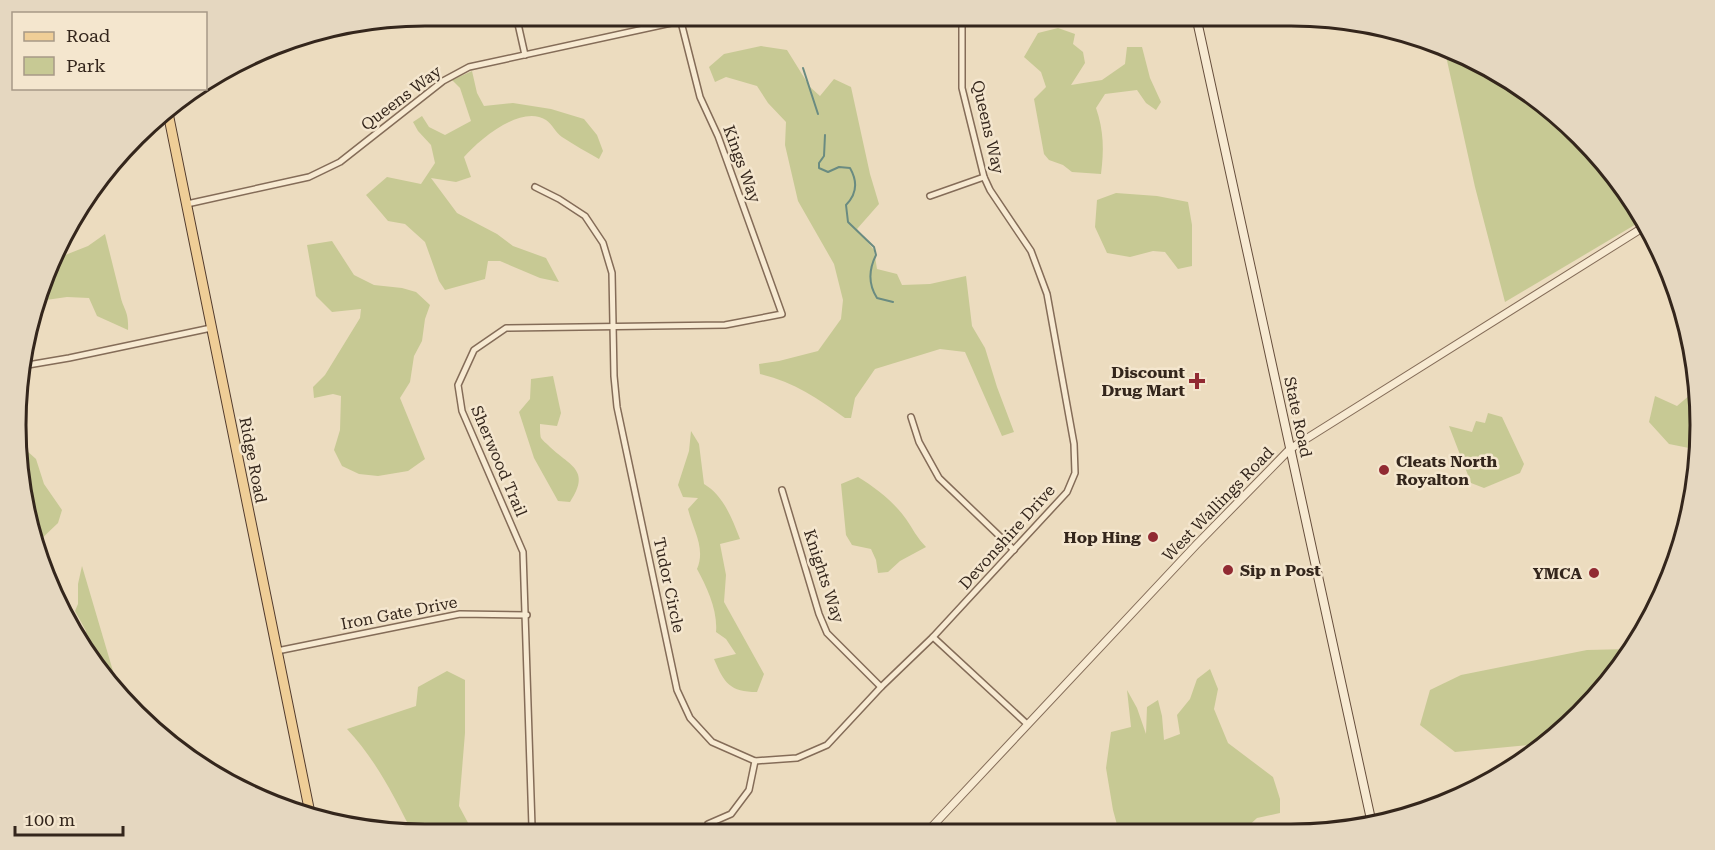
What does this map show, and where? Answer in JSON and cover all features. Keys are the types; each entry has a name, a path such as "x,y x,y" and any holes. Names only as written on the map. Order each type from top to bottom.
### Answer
{"main road":[{"name":"State Road","path":"1199,26 1370,816"},
{"name":"Ridge Road","path":"169,119 310,807"}],"street":[{"path":"518,26 525,55"},
{"name":"Queens Way","path":"187,204 309,177 340,162 443,81 469,66 662,26"},
{"name":"Kings Way","path":"682,26 700,97 718,136 782,314"},
{"name":"Queens Way","path":"962,26 962,88 984,177 990,190 1031,251 1037,267"},
{"path":"930,196 984,177"},
{"name":"Tudor Circle","path":"535,188 559,199 585,216 603,243 612,273 614,376 617,407 677,690 690,718 712,742 755,761 797,758 827,745 881,687 933,637"},
{"name":"West Wallings Road","path":"934,824 1196,545 1290,449 1639,230"},
{"name":"Devonshire Drive","path":"933,637 1067,492 1075,473 1074,444 1055,331 1047,294 1037,267"},
{"name":"Sherwood Trail","path":"532,824 524,552 462,411 458,385 474,350 506,328 724,325 782,314"},
{"path":"30,365 211,328"},
{"path":"912,417 919,442 939,478 1014,550"},
{"name":"Knights Way","path":"782,490 827,633 881,687"},
{"name":"Iron Gate Drive","path":"277,651 460,614 527,615"},
{"path":"933,637 1027,724"},
{"path":"708,824 731,814 749,790 755,761"}],"green space":[{"path":"1058,28 1075,34 1073,44 1083,52 1085,63 1071,85 1102,80 1125,64 1127,47 1142,47 1150,78 1161,102 1156,110 1146,103 1137,90 1105,94 1096,108 1103,141 1101,174 1072,172 1063,165 1049,160 1044,154 1034,99 1046,87 1041,72 1024,57 1038,33"},
{"path":"761,46 787,50 810,87 820,96 834,79 851,87 879,204 857,229 874,250 877,269 897,274 902,285 930,284 966,276 972,326 985,348 1014,432 1002,436 965,352 940,349 875,369 855,398 851,418 845,418 794,386 760,374 759,364 818,351 841,319 843,300 834,264 798,201 785,145 786,122 768,103 757,86 726,77 715,82 709,67 724,54"},
{"path":"1446,58 1490,79 1533,108 1553,125 1607,182 1636,224 1505,302 1475,187"},
{"path":"472,71 477,93 484,106 513,103 551,109 584,119 597,135 603,151 599,159 562,137 546,120 536,116 513,120 490,134 464,157 471,177 456,182 431,178 457,213 497,234 513,246 546,258 559,282 540,278 500,261 488,261 485,279 445,290 439,281 425,242 405,224 388,221 366,195 387,177 421,184 435,163 431,145 413,122 422,116 429,127 445,135 471,121 460,88 452,80"},
{"path":"1116,193 1157,196 1188,202 1192,225 1192,266 1178,269 1165,252 1153,251 1130,257 1107,253 1095,227 1097,200"},
{"path":"105,234 121,299 127,314 128,330 97,316 89,298 67,297 46,300 63,256 88,246"},
{"path":"332,241 354,275 374,285 416,292 430,305 425,319 422,341 414,356 410,382 400,398 425,459 408,471 378,476 359,474 342,466 334,450 340,430 341,396 333,394 314,398 313,387 325,375 360,318 361,309 332,312 316,296 307,245"},
{"path":"553,376 561,413 557,426 540,424 540,435 575,469 578,475 579,482 570,502 558,501 534,458 519,412 530,399 531,379"},
{"path":"1655,396 1677,406 1689,396 1689,448 1669,444 1649,422"},
{"path":"1488,413 1502,417 1524,464 1520,473 1484,488 1471,483 1449,426 1472,432 1476,421 1485,423"},
{"path":"691,431 699,444 704,484 722,501 740,539 720,544 726,575 724,602 764,674 757,692 734,688 725,680 714,659 736,654 726,639 716,632 714,608 697,569 700,554 698,539 688,509 698,498 683,497 678,485 689,451"},
{"path":"26,451 36,459 44,484 62,510 58,523 42,538 33,503"},
{"path":"858,477 878,490 896,507 926,547 900,561 888,572 878,573 871,549 852,545 846,535 841,484"},
{"path":"82,566 115,676 86,637 86,631 75,611 78,604 78,584"},
{"path":"1620,649 1572,707 1529,745 1455,752 1420,725 1430,690 1461,675 1587,650"},
{"path":"1210,669 1218,689 1214,709 1228,743 1273,777 1280,799 1280,813 1257,818 1251,824 1117,824 1106,768 1111,732 1131,727 1127,690 1137,708 1146,734 1147,707 1158,700 1164,740 1180,734 1177,715 1190,699 1197,679"},
{"path":"447,671 465,680 465,733 459,806 469,824 408,824 376,766 347,729 416,706 418,687"}],"waterway":[{"path":"803,68 818,114"},
{"path":"825,135 824,156 819,163 819,168 828,172 839,167 850,168 855,188 846,205 848,222 874,247 876,255 870,276 877,298 893,302"}],"place":[{"name":"Discount Drug Mart","path":"1197,381"},
{"name":"Cleats North Royalton","path":"1384,470"},
{"name":"Hop Hing","path":"1153,537"},
{"name":"Sip n Post","path":"1228,570"},
{"name":"YMCA","path":"1594,573"}]}
